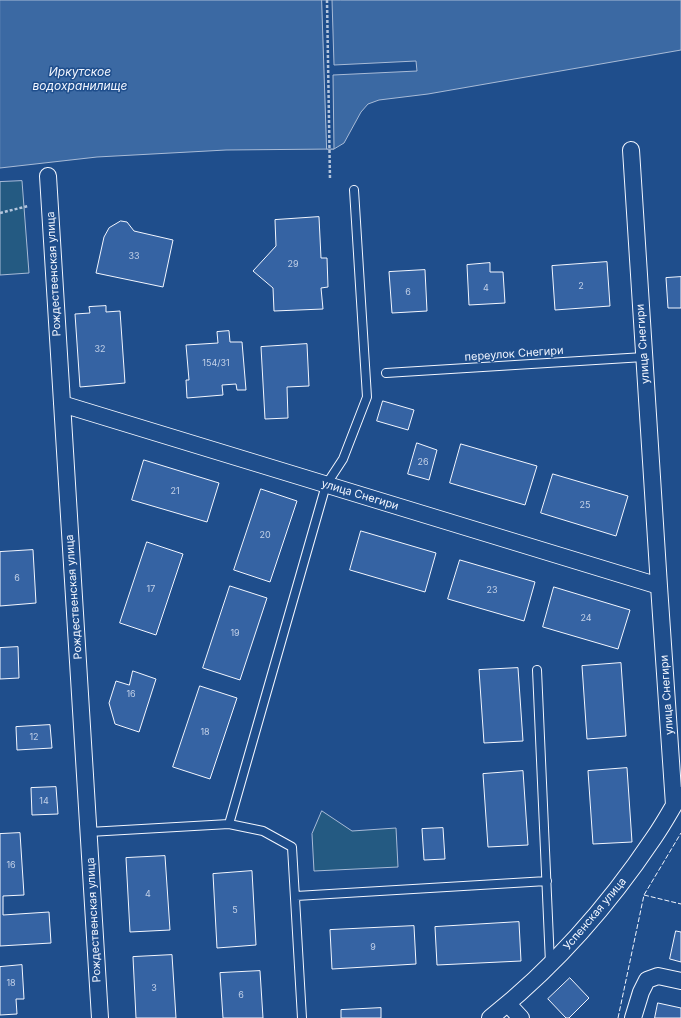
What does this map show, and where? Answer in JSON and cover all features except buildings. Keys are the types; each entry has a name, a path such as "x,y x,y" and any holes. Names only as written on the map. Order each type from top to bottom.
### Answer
{"street":[{"name":"улица Снегири","path":"631,150 659,586 678,799"},
{"name":"Рождественская улица","path":"48,176 100,1018"},
{"name":"улица Снегири","path":"62,404 659,586"},
{"name":"Успенская улица","path":"490,1018 508,1004 550,966 606,903 653,839 678,799"},
{"path":"634,1018 641,992 647,980 658,976 681,981"},
{"path":"508,1004 521,1018"}],"lane":[{"path":"229,824 326,485 343,459 367,397 354,190"},
{"name":"переулок Снегири","path":"386,373 644,357"},
{"path":"537,670 550,966"},
{"path":"89,832 229,824 263,831 292,847 302,1018"},
{"path":"296,896 547,881"}],"path":[{"path":"327,0 330,180"},
{"path":"0,213 28,206"}],"shaded area":[{"path":"22,181 29,273 0,275 0,182"},
{"path":"322,811 352,831 396,828 398,867 314,871 312,834"}],"water":[{"name":"Иркутское водохранилище","path":"0,0 681,0 681,50 428,94 379,100 368,104 361,112 344,143 334,149 226,150 97,157 0,168"}],"pier":[{"path":"322,0 332,0 334,65 416,61 417,71 333,75 334,149 327,149"}],"fence":[{"path":"618,1018 644,895 681,833"},
{"path":"644,895 681,904"}]}
